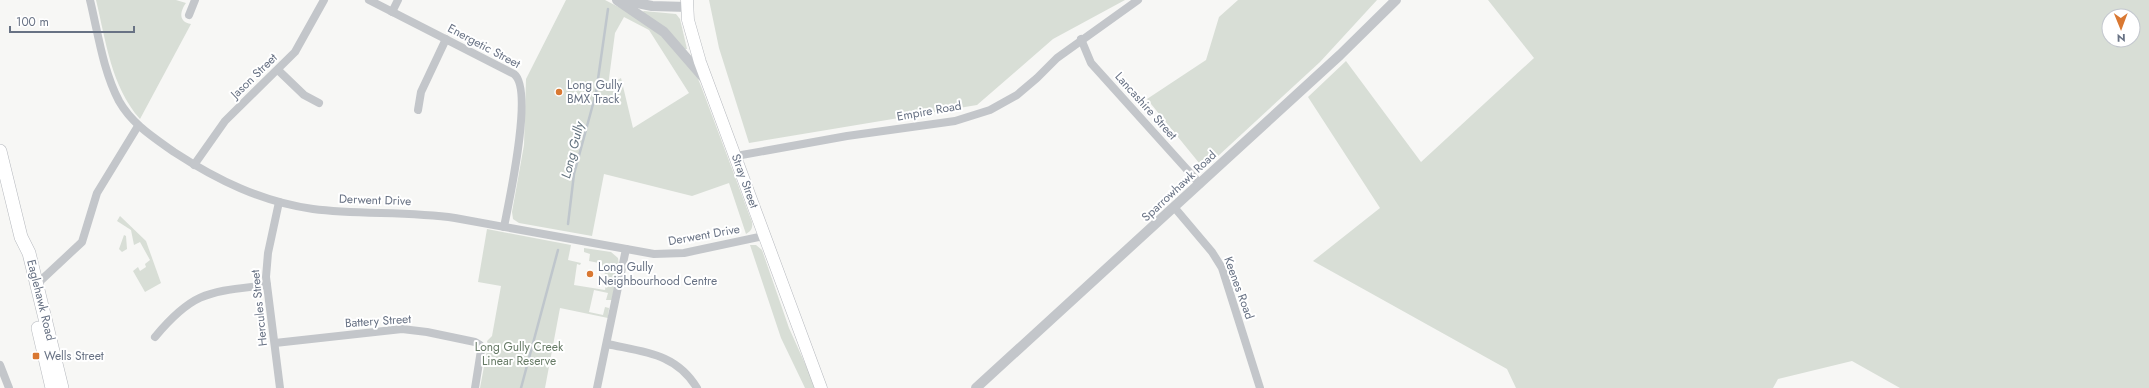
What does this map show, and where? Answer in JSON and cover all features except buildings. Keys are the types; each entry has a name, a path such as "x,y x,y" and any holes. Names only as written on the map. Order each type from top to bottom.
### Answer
{"main road":[{"name":"Stray Street","path":"687,3 691,32 707,82 822,388"},
{"name":"Eaglehawk Road","path":"0,151 21,236 29,253 33,287 52,388"},
{"name":"Eaglehawk Road","path":"33,287 62,388"},
{"name":"Stray Street","path":"809,354 829,388"}],"street":[{"name":"Derwent Drive","path":"90,0 113,88 123,108 138,126 194,165 234,186 279,202 326,210 438,215 654,254 684,254 764,236"},
{"path":"189,15 195,0"},
{"name":"Jason Street","path":"194,165 225,121 278,70 303,40 324,0"},
{"name":"Energetic Street","path":"369,0 514,74 520,81 519,148 504,226"},
{"path":"392,12 398,0"},
{"path":"617,0 664,32 707,82"},
{"path":"623,0 652,6 687,3"},
{"name":"Empire Road","path":"736,156 847,136 955,121 990,110 1017,95 1057,58 1081,39 1138,0"},
{"name":"Sparrowhawk Road","path":"976,388 1200,184 1358,38 1396,0"},
{"path":"418,110 422,88 446,39"},
{"name":"Lancashire Street","path":"1081,39 1092,63 1200,184"},
{"path":"278,70 304,95 319,103"},
{"path":"33,287 82,242 97,193 138,126"},
{"name":"Hercules Street","path":"279,202 268,253 267,285 280,388"},
{"name":"Keenes Road","path":"1174,207 1212,252 1222,268 1260,388"},
{"path":"597,388 626,249"},
{"path":"155,337 175,313 196,299 221,291 267,285"},
{"name":"Battery Street","path":"275,343 402,329 427,332 475,342 481,346 475,388"},
{"path":"607,344 666,358 681,367 697,388"},
{"path":"0,364 9,388"}],"green space":[{"path":"96,0 176,0 186,3 182,9 181,16 184,21 191,24 140,119 130,106 116,78"},
{"path":"566,0 605,0 638,17 663,35 696,74 752,222 752,228 746,234 729,183 692,196 604,174 592,236 519,223 513,219 512,212 524,145 526,79","holes":["624,17 649,30 689,93 633,128 621,78 608,86 615,33"]},
{"path":"709,0 1125,0 1053,39 977,105 749,143 719,48"},
{"path":"1238,0 1377,0 1320,62 1204,169 1147,99 1206,60 1219,17"},
{"path":"1488,0 2149,0 2149,388 1900,388 1852,361 1778,379 1773,388 1516,388 1507,369 1313,261 1380,208 1308,97 1346,61 1421,162 1534,58"},
{"path":"642,12 676,14 680,19 687,49 685,49"},
{"path":"120,216 146,241 161,283 145,292 133,271 138,267 140,271 146,267 145,264 150,260 140,242 134,245 131,230 117,221"},
{"name":"Long Gully Creek Linear Reserve","path":"487,229 571,245 568,260 581,263 580,265 577,264 574,285 605,290 607,277 604,276 605,272 601,271 602,266 599,265 599,263 589,261 590,254 584,252 584,248 611,252 618,258 619,265 612,300 606,300 608,293 594,290 589,312 603,315 605,307 609,308 608,318 560,308 545,388 480,388 488,345 487,341 492,336 501,286 478,282"},
{"path":"124,235 126,236 127,249 122,252 119,249"},
{"path":"750,245 756,245 762,250 789,328 816,388 805,388 781,338"}],"waterway":[{"name":"Long Gully","path":"568,224 574,174 596,93 608,9"},
{"name":"Long Gully","path":"521,388 558,250"}],"place":[{"name":"Long Gully BMX Track","path":"559,92"},
{"name":"Long Gully Neighbourhood Centre","path":"590,274"},
{"name":"Wells Street","path":"36,356"}]}
